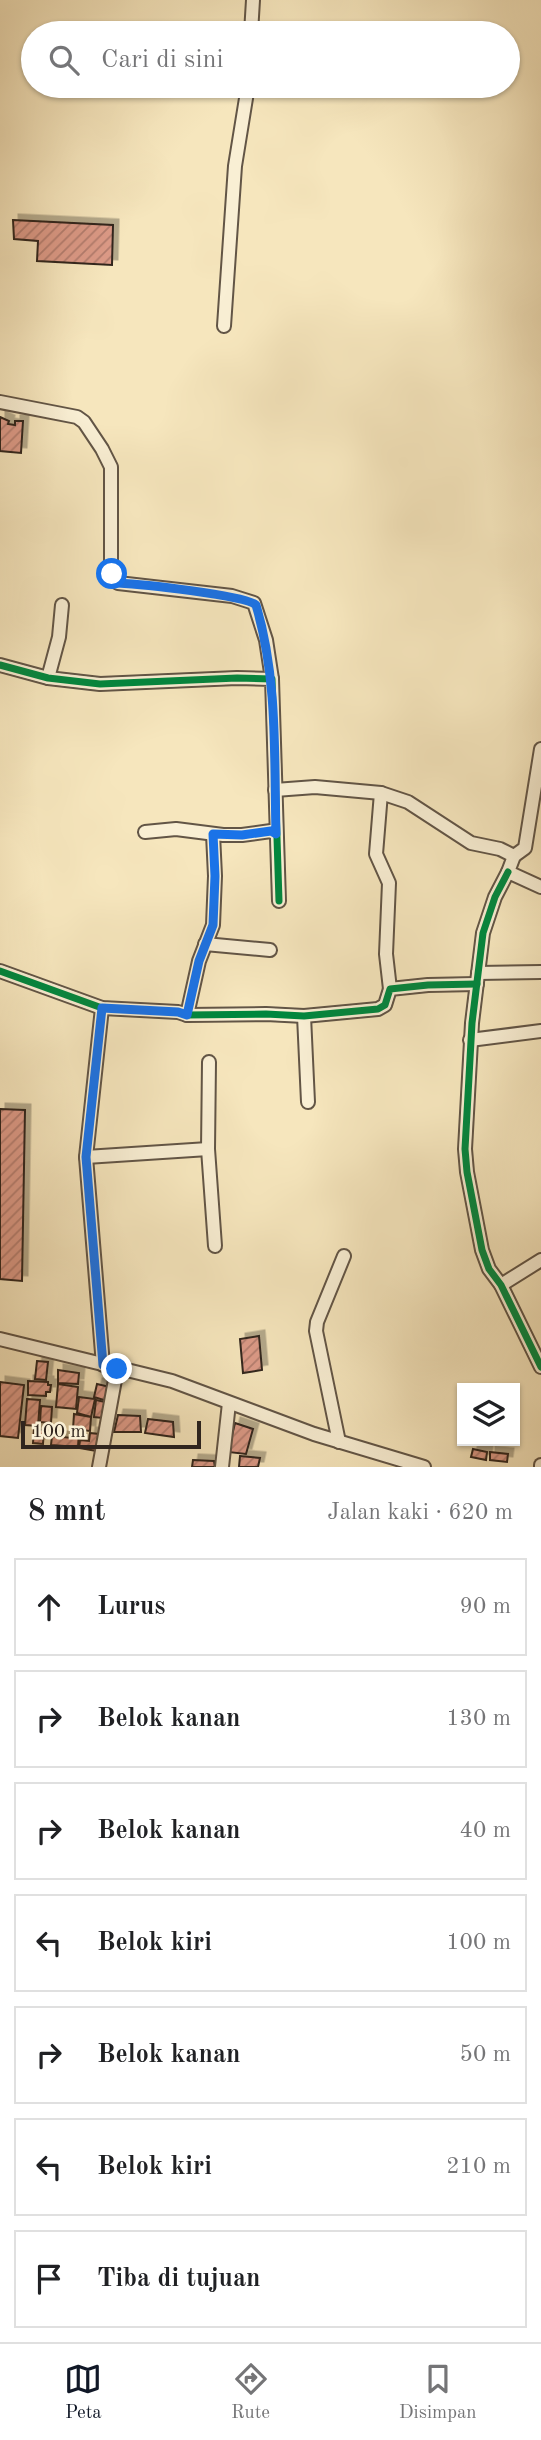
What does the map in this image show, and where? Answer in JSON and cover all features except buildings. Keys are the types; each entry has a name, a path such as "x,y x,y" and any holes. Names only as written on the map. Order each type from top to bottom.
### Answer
{"street":[{"path":"252,21 253,0"},
{"path":"225,326 235,166 246,98"},
{"path":"0,402 77,417 84,422 102,449 111,467 113,580 118,583 232,596 254,603 266,640 272,678 279,901"},
{"path":"48,678 58,643 62,605"},
{"path":"0,665 48,678 100,684 272,678"},
{"path":"541,749 525,848 514,856 495,897 483,933 470,1040 465,1131 467,1172 482,1250 489,1269 501,1284 541,1367"},
{"path":"275,790 315,788 382,793 408,802 471,844 500,849 514,856"},
{"path":"0,971 102,1008 178,1012 187,1015 304,1016 383,1008 390,989 386,954 389,883 376,854 382,793"},
{"path":"145,832 176,830 242,835 271,831 276,834"},
{"path":"187,1015 199,961 213,925 213,834"},
{"path":"508,872 541,887"},
{"path":"205,944 270,950"},
{"path":"390,989 541,972"},
{"path":"102,1008 86,1157 103,1365"},
{"path":"304,1016 308,1102"},
{"path":"470,1040 541,1031"},
{"path":"209,1062 208,1149 215,1246"},
{"path":"86,1157 208,1149"},
{"path":"339,1442 316,1331 317,1322 344,1256"},
{"path":"501,1284 541,1260"},
{"path":"0,1339 172,1381 339,1442 425,1467"},
{"path":"99,1467 117,1369"},
{"path":"222,1467 229,1403"}],"cycle path":[{"path":"0,665 48,678 100,684 272,679 279,901"},
{"path":"508,872 495,897 483,933 472,1023 465,1149 482,1250 489,1269 501,1285 541,1367"},
{"path":"0,971 102,1008 178,1012 187,1015 304,1016 378,1009 385,1005 390,989 477,984"}],"route":[{"path":"112,574 113,580 118,583 232,596 252,601 256,605 266,640 272,678 276,834 271,831 242,835 213,834 213,925 199,961 187,1015 178,1012 102,1008 86,1157 103,1365 117,1369"}]}
